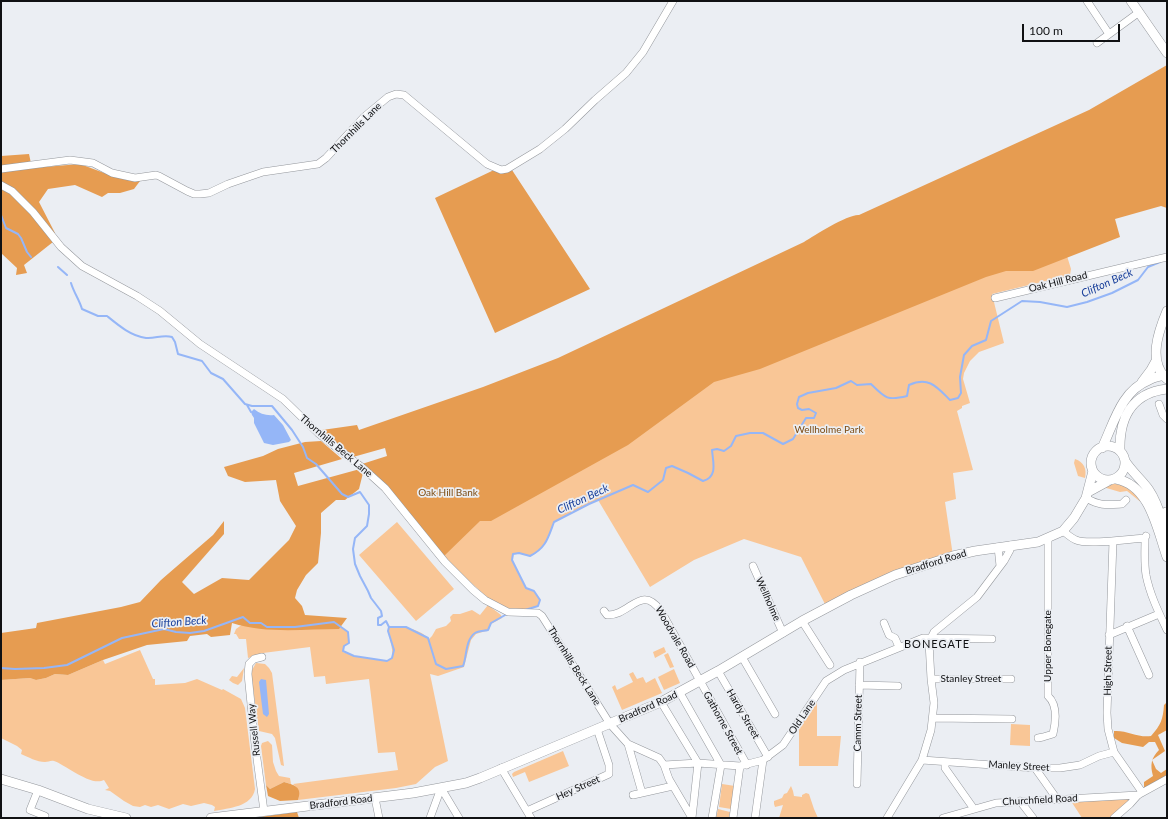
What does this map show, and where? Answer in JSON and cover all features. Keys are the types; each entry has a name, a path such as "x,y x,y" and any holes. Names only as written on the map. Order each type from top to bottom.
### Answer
{"main road":[{"path":"1130,1 1167,53"},
{"path":"1102,448 1122,403 1141,383 1156,361 1158,336 1167,311"},
{"path":"1141,383 1166,377 1156,361"},
{"path":"1166,388 1144,397 1131,407 1126,414 1122,426 1120,451 1131,470 1149,490 1167,535"},
{"path":"1120,451 1109,446 1096,452 1092,458 1091,466 1093,471 1100,478 1127,482 1134,487 1147,503 1167,557"},
{"path":"1087,495 1123,471 1125,461"},
{"name":"Bradford Road","path":"210,818 375,798 441,788 480,778 680,693 802,621 851,595 895,575 954,556 998,546 1038,542 1048,539 1063,531 1074,518 1087,495 1093,471"},
{"path":"1,779 38,790 88,809 126,818"}],"street":[{"name":"Thornhills Lane","path":"1,169 70,160 93,163 112,173 135,178 156,175 194,194 209,193 228,184 263,172 318,164 326,158 364,117 388,97 396,94 404,95 487,164 500,170 507,169 540,149 565,129 626,73 643,52 673,1"},
{"path":"1087,1 1109,34"},
{"path":"1097,43 1138,13"},
{"name":"Thornhills Beck Lane","path":"1,185 12,191 34,212 61,247 82,266 137,296 160,311 200,344 283,399 318,433 364,469 385,488 444,562 479,595 508,612 538,613 542,616 610,724"},
{"name":"Oak Hill Road","path":"995,298 1167,256"},
{"path":"1160,404 1163,415 1167,419"},
{"path":"1087,495 1095,503 1102,505 1122,504 1126,500"},
{"path":"1063,531 1073,539 1079,541 1113,541 1145,537 1146,574 1150,590 1167,630"},
{"name":"Upper Bonegate","path":"1038,738 1053,734 1056,723 1055,705 1052,699 1048,696 1048,539"},
{"name":"High Street","path":"1113,541 1109,635 1108,729 1114,752 1140,794"},
{"path":"887,818 922,760 931,730 934,703 929,642 934,632 977,597 1000,566 1010,550 1011,545"},
{"path":"998,546 1000,566"},
{"name":"Wellholme","path":"753,566 783,633"},
{"name":"Woodvale Road","path":"604,611 607,615 613,615 640,600 648,599 655,602 662,611 700,681"},
{"path":"1109,635 1127,626 1159,614"},
{"path":"802,621 830,665"},
{"path":"884,623 889,635 895,638 899,647"},
{"path":"1127,626 1149,675"},
{"name":"Old Lane","path":"664,765 698,763 744,766 765,759 783,745 826,681 844,670 860,662 923,638 992,639"},
{"name":"Russell Way","path":"262,657 249,664 248,674 264,811"},
{"path":"742,657 775,714"},
{"name":"Camm Street","path":"857,784 860,662"},
{"name":"Hardy Street","path":"718,671 765,759"},
{"name":"Stanley Street","path":"931,679 1011,679"},
{"name":"Gathorne Street","path":"700,681 744,766"},
{"path":"859,685 898,686"},
{"path":"680,693 722,765 712,818"},
{"path":"661,702 698,763 692,818"},
{"path":"933,718 1012,719"},
{"path":"610,724 628,744 659,758 664,765 669,779 692,818"},
{"name":"Hey Street","path":"527,810 609,774 609,766 597,729"},
{"path":"628,744 642,793"},
{"name":"Manley Street","path":"922,760 1035,768 1060,768 1080,765 1099,756 1114,752"},
{"path":"755,818 765,759"},
{"path":"945,762 945,768 974,809"},
{"path":"733,818 744,766"},
{"path":"501,768 531,818"},
{"path":"1035,768 1057,799"},
{"path":"1114,818 1140,794 1167,779"},
{"path":"633,795 673,786"},
{"path":"430,818 441,788"},
{"path":"441,788 459,818"},
{"path":"38,790 30,810 45,816"},
{"name":"Churchfield Road","path":"943,818 996,803 1140,794"},
{"path":"375,798 379,818"},
{"path":"1020,801 1033,818"}],"green space":[{"name":"Oak Hill Bank","path":"1167,65 1167,208 1161,206 1115,219 1120,237 1033,271 1006,271 986,277 760,369 714,382 628,445 491,521 480,521 443,557 387,485 362,464 387,456 385,448 353,457 321,434 322,430 357,425 359,430 483,387 558,358 804,242 840,221 859,215 1089,110"},
{"path":"29,154 32,168 80,164 115,177 140,181 134,189 120,193 108,193 102,197 75,185 48,189 39,202 55,233 53,242 24,265 27,273 16,275 17,268 1,253 1,156"},
{"path":"494,170 501,174 512,170 590,289 495,333 435,198"},
{"name":"Wellholme Park","path":"1051,204 1071,269 1070,275 992,294 1004,343 979,352 970,361 964,373 963,379 970,403 962,406 962,408 957,411 973,470 953,473 956,499 945,502 953,556 827,608 801,557 744,539 694,560 650,587 598,500 554,522 546,542 540,550 530,556 519,553 513,554 512,560 526,588 534,591 540,600 538,606 517,611 507,609 490,600 443,557 387,485 373,473"},
{"path":"321,441 342,459 294,473 298,486 360,469 363,473 359,489 345,500 336,500 321,513 318,563 306,575 297,590 295,598 302,606 305,615 347,618 339,629 272,630 258,629 232,623 230,635 211,637 207,634 190,636 187,641 147,645 103,660 68,675 55,674 36,680 30,678 1,680 1,633 36,628 37,623 140,602 161,580 213,535 224,521 224,534 182,582 194,594 222,578 249,580 289,540 296,526 280,501 276,480 245,482 228,476 224,467 263,456 278,449 305,442"},
{"path":"1075,459 1083,464 1086,472 1085,478 1078,476 1074,463"},
{"path":"1112,484 1122,485 1130,489 1142,503 1127,491 1120,492 1103,487"},
{"path":"397,522 454,589 416,621 359,555"},
{"path":"488,605 501,615 502,618 491,624 489,630 476,634 471,640 464,667 438,676 430,674 448,761 435,767 416,784 396,788 298,800 298,791 293,784 398,770 395,752 378,753 369,679 326,684 325,676 314,677 310,647 263,653 248,658 246,639 239,639 236,634 234,634 236,629 243,624 341,626 348,632 349,643 344,646 343,652 354,656 387,661 392,658 389,627 411,629 421,633 429,639 436,629 446,626 451,621 450,617 453,614 460,614 472,610 480,615"},
{"path":"664,647 666,652 655,658 653,652"},
{"path":"140,650 153,679 155,679 155,685 185,683 197,679 222,690 223,689 241,699 245,708 255,789 253,795 245,803 239,806 214,811 215,807 204,803 191,806 183,804 169,809 158,805 151,807 145,805 140,807 133,806 110,791 105,790 109,788 104,780 92,781 54,761 42,762 33,759 21,754 22,750 17,746 1,738 1,680 30,678 36,680 55,674 68,675 103,660 105,664"},
{"path":"668,653 674,667 670,668 664,655"},
{"path":"256,663 265,664 272,673 284,766 281,765 275,738 272,734 259,731 251,674"},
{"path":"244,668 242,681 238,685 229,680 232,676 237,677"},
{"path":"674,669 680,683 664,690 658,677"},
{"path":"633,672 637,679 643,677 646,683 655,678 662,693 622,710 612,687 615,685 617,690 633,682 629,674"},
{"path":"817,701 817,736 841,736 838,766 799,766 799,725"},
{"path":"1167,702 1167,730 1158,735 1165,751 1153,760 1154,756 1159,750 1155,742 1149,742 1143,747 1122,743 1114,738 1114,731 1142,736 1151,736 1161,722 1164,705"},
{"path":"1011,724 1030,725 1030,746 1010,745"},
{"path":"268,741 272,745 273,762 276,771 279,776 290,778 291,784 284,782 270,789 266,785 261,746 262,743"},
{"path":"563,751 569,766 529,782 525,772 513,777 512,774 514,772"},
{"path":"1152,761 1156,769 1161,773 1167,769 1167,777 1146,788 1144,787 1144,782 1153,776 1151,765"},
{"path":"284,782 294,785 298,789 298,800 280,801 268,796 266,785 270,789"},
{"path":"722,784 735,786 731,809 719,807"},
{"path":"791,786 794,796 802,797 802,795 806,793 809,794 818,818 779,818 783,805 775,807 774,801 782,798"},
{"path":"1138,795 1114,818 1082,818 1069,798"},
{"path":"718,809 730,812 729,818 716,818"},
{"path":"296,812 299,818 252,818"}],"water":[{"path":"254,409 264,414 274,415 283,425 291,440 289,442 273,445 264,443 254,423 254,418 251,412"},
{"path":"261,679 266,680 269,714 267,717 263,714 259,682"}],"waterway":[{"path":"1,215 6,228 18,234 31,257"},
{"name":"Clifton Beck","path":"525,610 538,606 540,600 534,591 526,588 512,560 513,554 519,553 530,556 540,550 546,542 554,522 589,504 633,485 648,492 663,480 666,468 672,466 703,481 708,479 713,473 714,468 712,450 717,449 724,451 731,446 736,436 750,433 763,433 783,444 793,439 806,418 814,418 816,413 809,409 802,410 798,408 797,404 799,397 808,393 836,388 851,381 857,385 871,384 883,395 895,398 907,396 909,385 927,382 937,387 950,400 958,398 961,393 960,377 964,355 972,346 986,340 991,321 1022,301 1040,302 1067,307 1087,302 1112,293 1138,280 1148,267 1160,262"},
{"path":"58,267 67,275"},
{"path":"71,283 82,309 98,316 107,316 125,330 140,337 172,337 178,354 202,361 211,373 223,379 245,404 252,406 272,406 292,430 303,447 307,458 316,464 342,494 348,497 360,492 369,505 369,514 367,526 355,538 353,549 355,564 371,598 381,611 382,616 378,618 378,625 381,625 386,621 389,627"},
{"path":"247,405 251,412"},
{"name":"Clifton Beck","path":"1,668 44,668 67,665 122,638 164,629 190,633 204,631 243,617 250,623 261,623 267,627 295,627 334,622 348,632 349,643 344,646 343,651 354,656 387,661 392,658 394,650 388,631 389,627 406,627 428,638 436,664 446,669 463,666 469,640 472,636 476,632 488,630 491,623 507,614"}],"district":[{"name":"BONEGATE","path":"937,644"}]}
